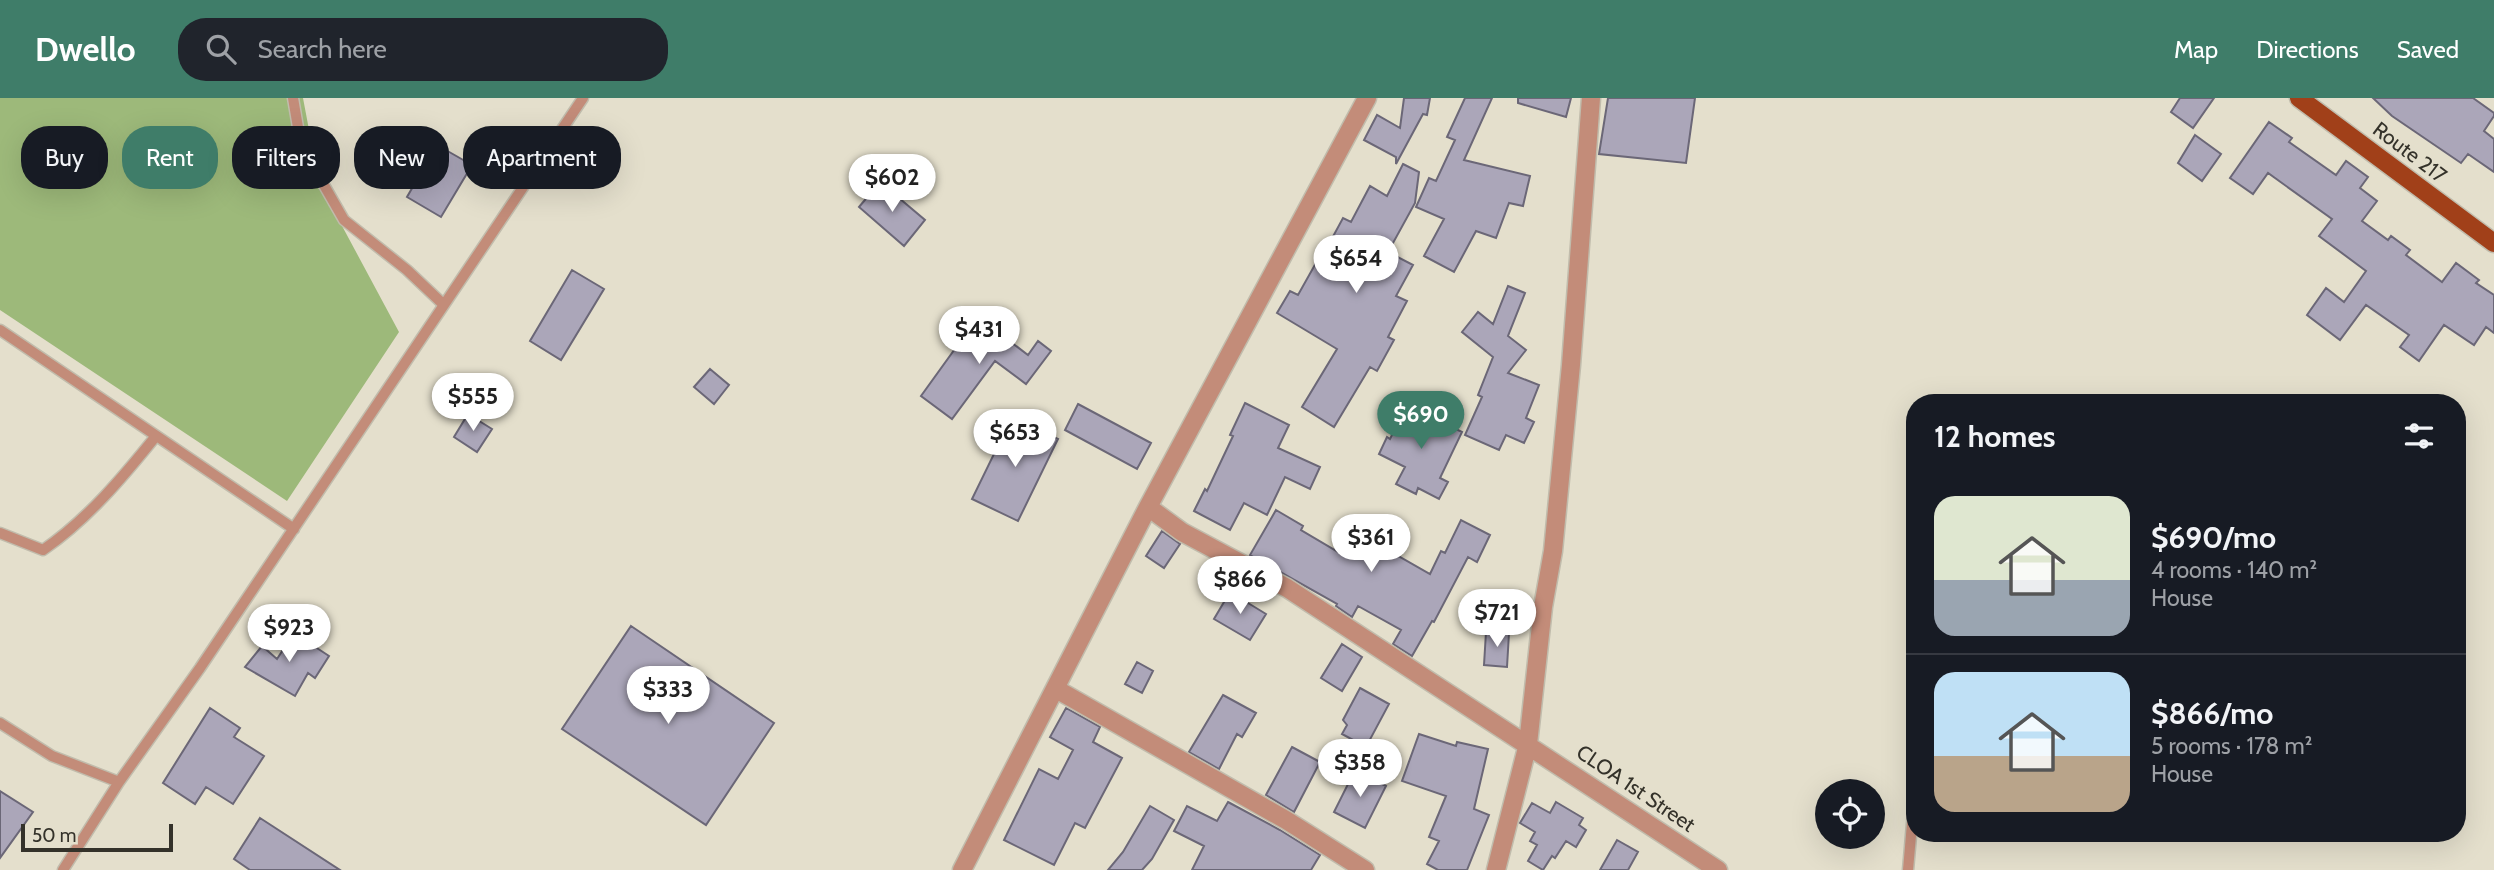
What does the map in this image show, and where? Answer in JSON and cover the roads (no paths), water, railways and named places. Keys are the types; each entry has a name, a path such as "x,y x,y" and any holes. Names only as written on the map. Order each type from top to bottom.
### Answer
{"main road":[{"name":"Route 217","path":"2299,98 2494,243"}],"street":[{"path":"962,870 1148,507 1367,98"},
{"path":"1496,870 1528,744 1564,438 1591,98"},
{"name":"CLOA 1st Street","path":"1148,507 1182,532 1287,588 1718,870"},
{"path":"1056,689 1286,820 1365,870"}],"lane":[{"path":"293,98 302,145 344,220 407,270 444,305"},
{"path":"63,870 119,782 200,668 583,98"},
{"path":"0,330 294,528"},
{"path":"0,533 43,550 62,537 128,472 156,436"},
{"path":"0,723 51,756 119,782"},
{"path":"1908,870 1910,842"}]}
